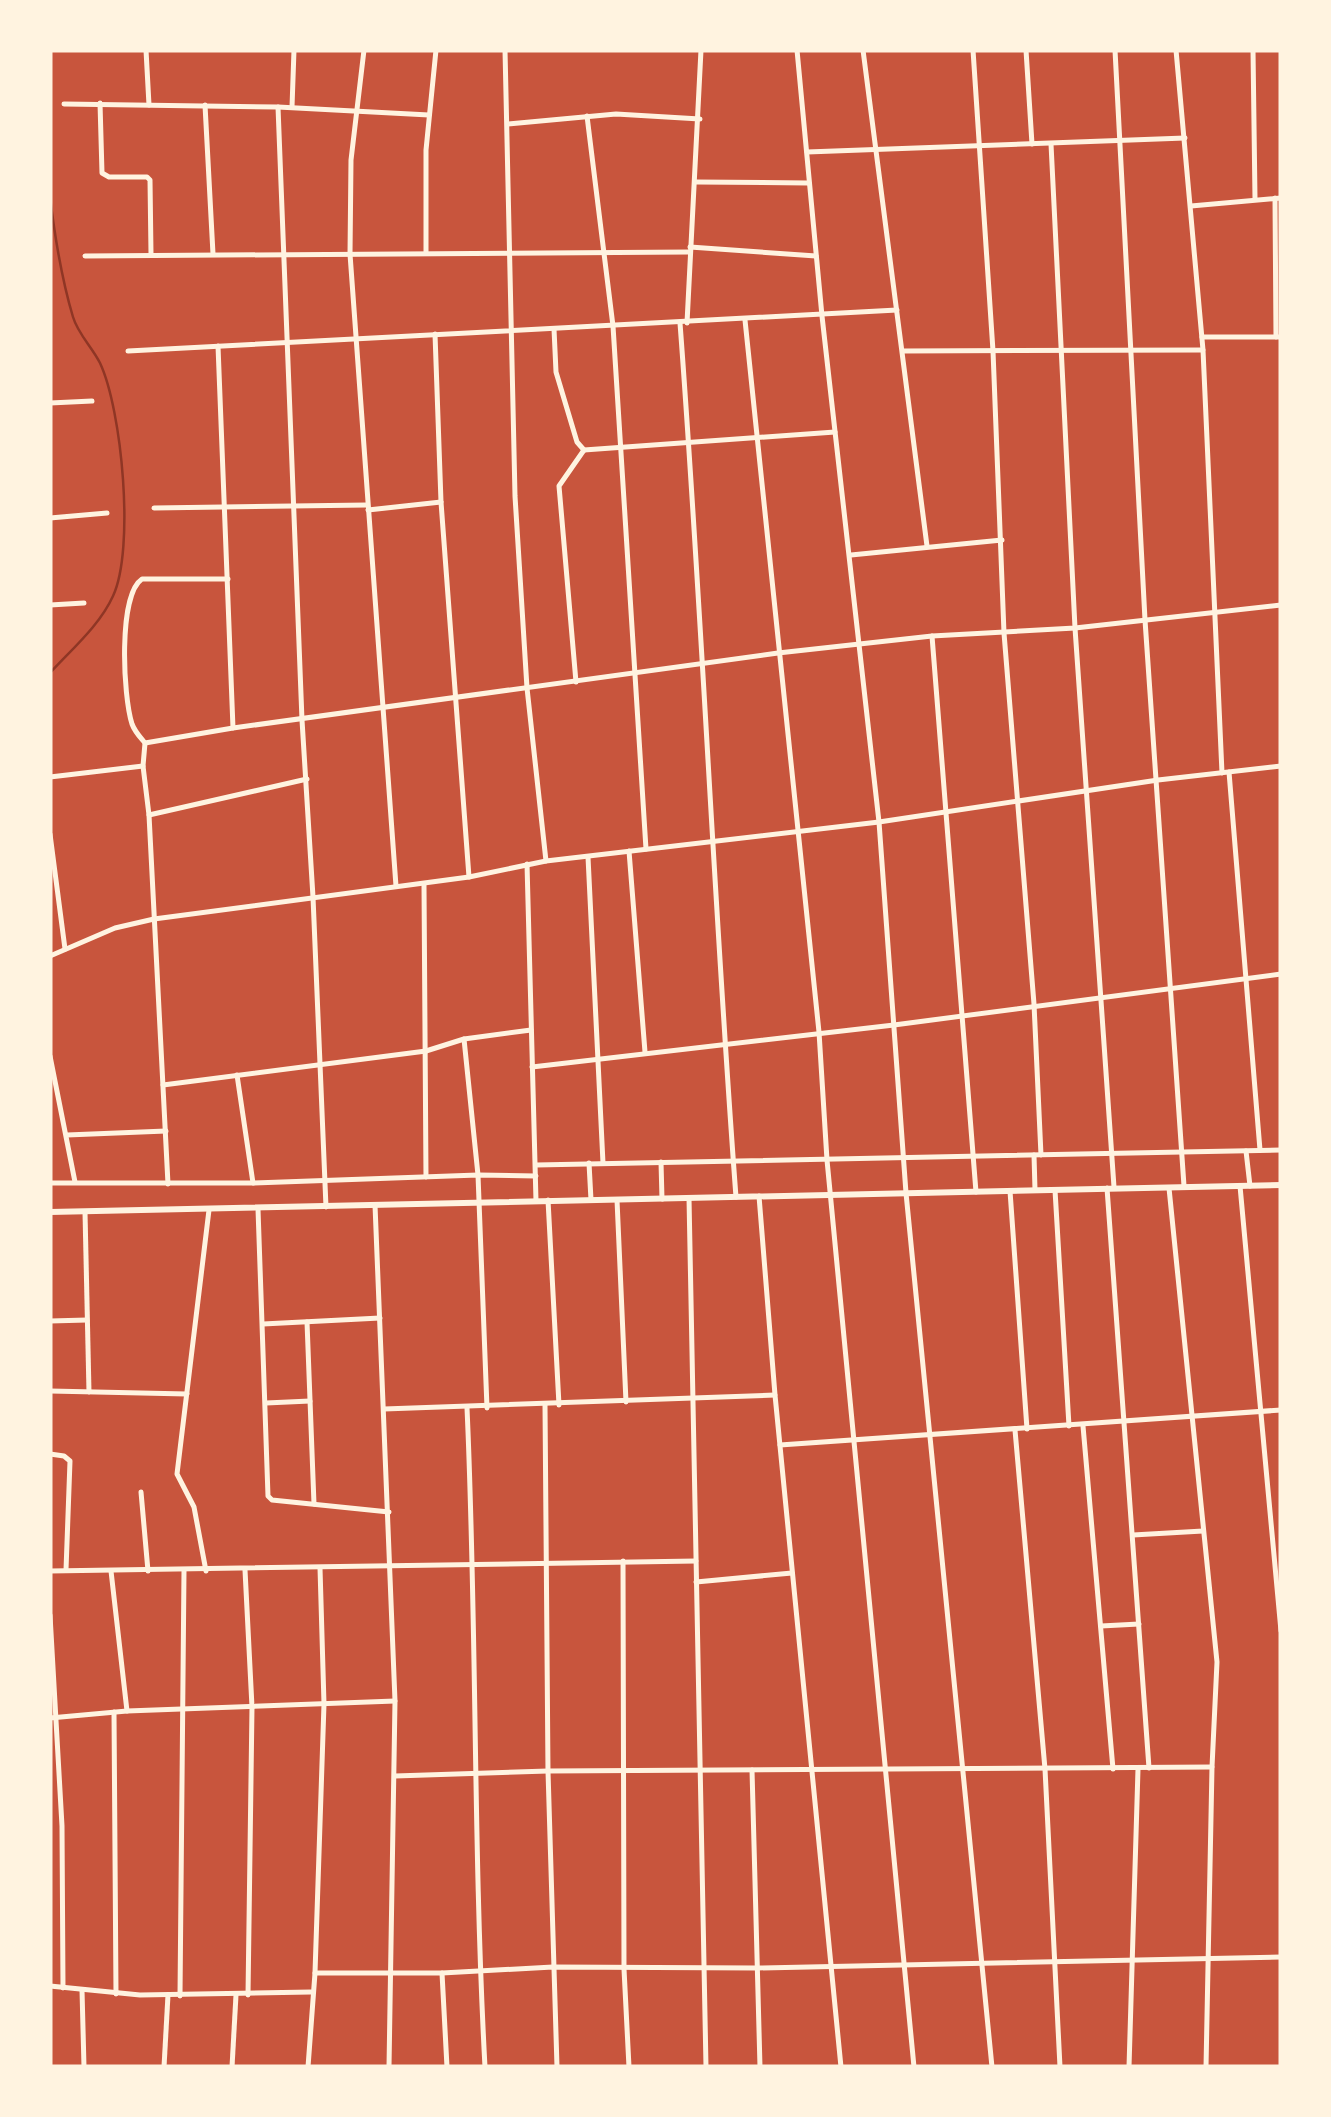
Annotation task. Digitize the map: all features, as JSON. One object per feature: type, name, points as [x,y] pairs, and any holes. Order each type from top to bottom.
[{"type":"main road","points":[[50,1212],[1281,1185]]},
{"type":"street","points":[[146,50],[149,105]]},
{"type":"street","points":[[292,108],[294,50]]},
{"type":"street","points":[[364,50],[351,160],[350,254],[396,886]]},
{"type":"street","points":[[426,253],[426,150],[436,50]]},
{"type":"street","points":[[505,50],[516,496],[527,688],[546,861]]},
{"type":"street","points":[[701,50],[700,119],[684,323],[736,1197]]},
{"type":"street","points":[[797,50],[822,316],[879,822],[906,1193],[992,2067]]},
{"type":"street","points":[[864,50],[927,546]]},
{"type":"street","points":[[974,50],[993,351],[1004,633],[1034,1004],[1038,1155],[1035,1190]]},
{"type":"street","points":[[1026,50],[1032,144]]},
{"type":"street","points":[[1115,50],[1146,620],[1184,1186]]},
{"type":"street","points":[[1176,50],[1203,350],[1225,773],[1260,1150]]},
{"type":"street","points":[[1253,50],[1255,199]]},
{"type":"street","points":[[100,103],[102,173],[150,180],[150,254]]},
{"type":"street","points":[[64,104],[278,107],[430,115]]},
{"type":"street","points":[[205,105],[212,254]]},
{"type":"street","points":[[278,107],[326,1207]]},
{"type":"street","points":[[508,124],[633,114],[700,119]]},
{"type":"street","points":[[588,116],[612,326],[646,849]]},
{"type":"street","points":[[807,152],[1185,138]]},
{"type":"street","points":[[1051,144],[1075,628],[1103,997],[1124,1423],[1149,1768]]},
{"type":"street","points":[[696,182],[810,183]]},
{"type":"street","points":[[1191,206],[1278,198],[1278,337],[1202,337]]},
{"type":"street","points":[[85,256],[690,250],[816,256]]},
{"type":"street","points":[[128,351],[897,310]]},
{"type":"street","points":[[745,320],[819,1032],[827,1160],[914,2067]]},
{"type":"street","points":[[554,328],[556,372],[577,442],[584,450]]},
{"type":"street","points":[[435,334],[441,502],[469,878]]},
{"type":"street","points":[[218,346],[233,728]]},
{"type":"street","points":[[904,350],[1203,350]]},
{"type":"street","points":[[50,403],[92,401]]},
{"type":"street","points":[[584,450],[835,432]]},
{"type":"street","points":[[576,682],[559,486],[584,450]]},
{"type":"street","points":[[154,508],[367,508],[441,502]]},
{"type":"street","points":[[50,518],[107,513]]},
{"type":"street","points":[[851,555],[1002,540]]},
{"type":"street","points":[[168,1184],[149,815],[143,766],[145,743],[132,724],[126,683],[126,627],[134,584],[142,579],[228,578]]},
{"type":"street","points":[[50,604],[84,604]]},
{"type":"street","points":[[145,743],[454,696],[778,653],[932,636],[1075,628],[1281,604]]},
{"type":"street","points":[[932,636],[949,812],[976,1192]]},
{"type":"street","points":[[50,777],[143,766]]},
{"type":"street","points":[[50,956],[114,928],[154,919],[469,878],[546,861],[879,822],[1158,780],[1281,766]]},
{"type":"street","points":[[149,815],[307,780]]},
{"type":"street","points":[[50,834],[65,950]]},
{"type":"street","points":[[629,851],[645,1052]]},
{"type":"street","points":[[588,857],[604,1162]]},
{"type":"street","points":[[526,864],[536,1200]]},
{"type":"street","points":[[424,883],[426,1176]]},
{"type":"street","points":[[532,1066],[1281,974]]},
{"type":"street","points":[[163,1084],[426,1051],[464,1039],[530,1030]]},
{"type":"street","points":[[464,1039],[478,1174],[487,1408]]},
{"type":"street","points":[[50,1059],[75,1182]]},
{"type":"street","points":[[237,1074],[253,1183]]},
{"type":"street","points":[[67,1135],[166,1131]]},
{"type":"street","points":[[1246,1150],[1260,1412],[1281,1631]]},
{"type":"street","points":[[536,1164],[1281,1150]]},
{"type":"street","points":[[661,1162],[662,1199]]},
{"type":"street","points":[[589,1163],[591,1200]]},
{"type":"street","points":[[50,1183],[536,1176]]},
{"type":"street","points":[[1169,1186],[1218,1674],[1212,1768],[1206,2067]]},
{"type":"street","points":[[1055,1189],[1069,1426]]},
{"type":"street","points":[[1010,1190],[1027,1428]]},
{"type":"street","points":[[759,1196],[841,2067]]},
{"type":"street","points":[[689,1198],[706,2067]]},
{"type":"street","points":[[548,1200],[559,1405]]},
{"type":"street","points":[[617,1200],[626,1402]]},
{"type":"street","points":[[375,1205],[395,1701],[388,2067]]},
{"type":"street","points":[[258,1209],[268,1496],[272,1500],[389,1512]]},
{"type":"street","points":[[206,1571],[194,1507],[177,1474],[209,1210]]},
{"type":"street","points":[[85,1212],[88,1392]]},
{"type":"street","points":[[263,1324],[380,1318]]},
{"type":"street","points":[[50,1321],[88,1320]]},
{"type":"street","points":[[307,1322],[314,1505]]},
{"type":"street","points":[[50,1391],[187,1394]]},
{"type":"street","points":[[384,1409],[775,1395]]},
{"type":"street","points":[[266,1403],[310,1402]]},
{"type":"street","points":[[545,1405],[548,1771],[558,2067]]},
{"type":"street","points":[[467,1408],[485,2067]]},
{"type":"street","points":[[780,1445],[1281,1410]]},
{"type":"street","points":[[1083,1426],[1113,1769]]},
{"type":"street","points":[[1015,1430],[1044,1769],[1060,2067]]},
{"type":"street","points":[[50,1454],[66,1456],[70,1461],[66,1572]]},
{"type":"street","points":[[141,1492],[148,1571]]},
{"type":"street","points":[[1133,1535],[1203,1531]]},
{"type":"street","points":[[623,1561],[624,1969],[628,2067]]},
{"type":"street","points":[[50,1572],[696,1561]]},
{"type":"street","points":[[308,2067],[324,1704],[320,1568]]},
{"type":"street","points":[[245,1570],[252,1707],[248,1995]]},
{"type":"street","points":[[112,1571],[126,1712]]},
{"type":"street","points":[[180,1996],[184,1571]]},
{"type":"street","points":[[696,1582],[792,1572]]},
{"type":"street","points":[[50,1615],[63,1838],[63,1988]]},
{"type":"street","points":[[1100,1626],[1139,1624]]},
{"type":"street","points":[[53,1718],[395,1701]]},
{"type":"street","points":[[114,1712],[116,1994]]},
{"type":"street","points":[[1129,2067],[1138,1768]]},
{"type":"street","points":[[395,1776],[548,1771],[1212,1768]]},
{"type":"street","points":[[752,1770],[760,2067]]},
{"type":"street","points":[[315,1973],[1281,1957]]},
{"type":"street","points":[[442,1973],[447,2067]]},
{"type":"street","points":[[50,1986],[180,1996],[313,1992]]},
{"type":"street","points":[[82,1990],[84,2067]]},
{"type":"street","points":[[164,2067],[168,1995]]},
{"type":"street","points":[[232,2067],[236,1995]]},
{"type":"waterway","points":[[50,197],[73,317],[108,385],[120,445],[124,514],[120,574],[113,596],[93,627],[50,673]]}]
